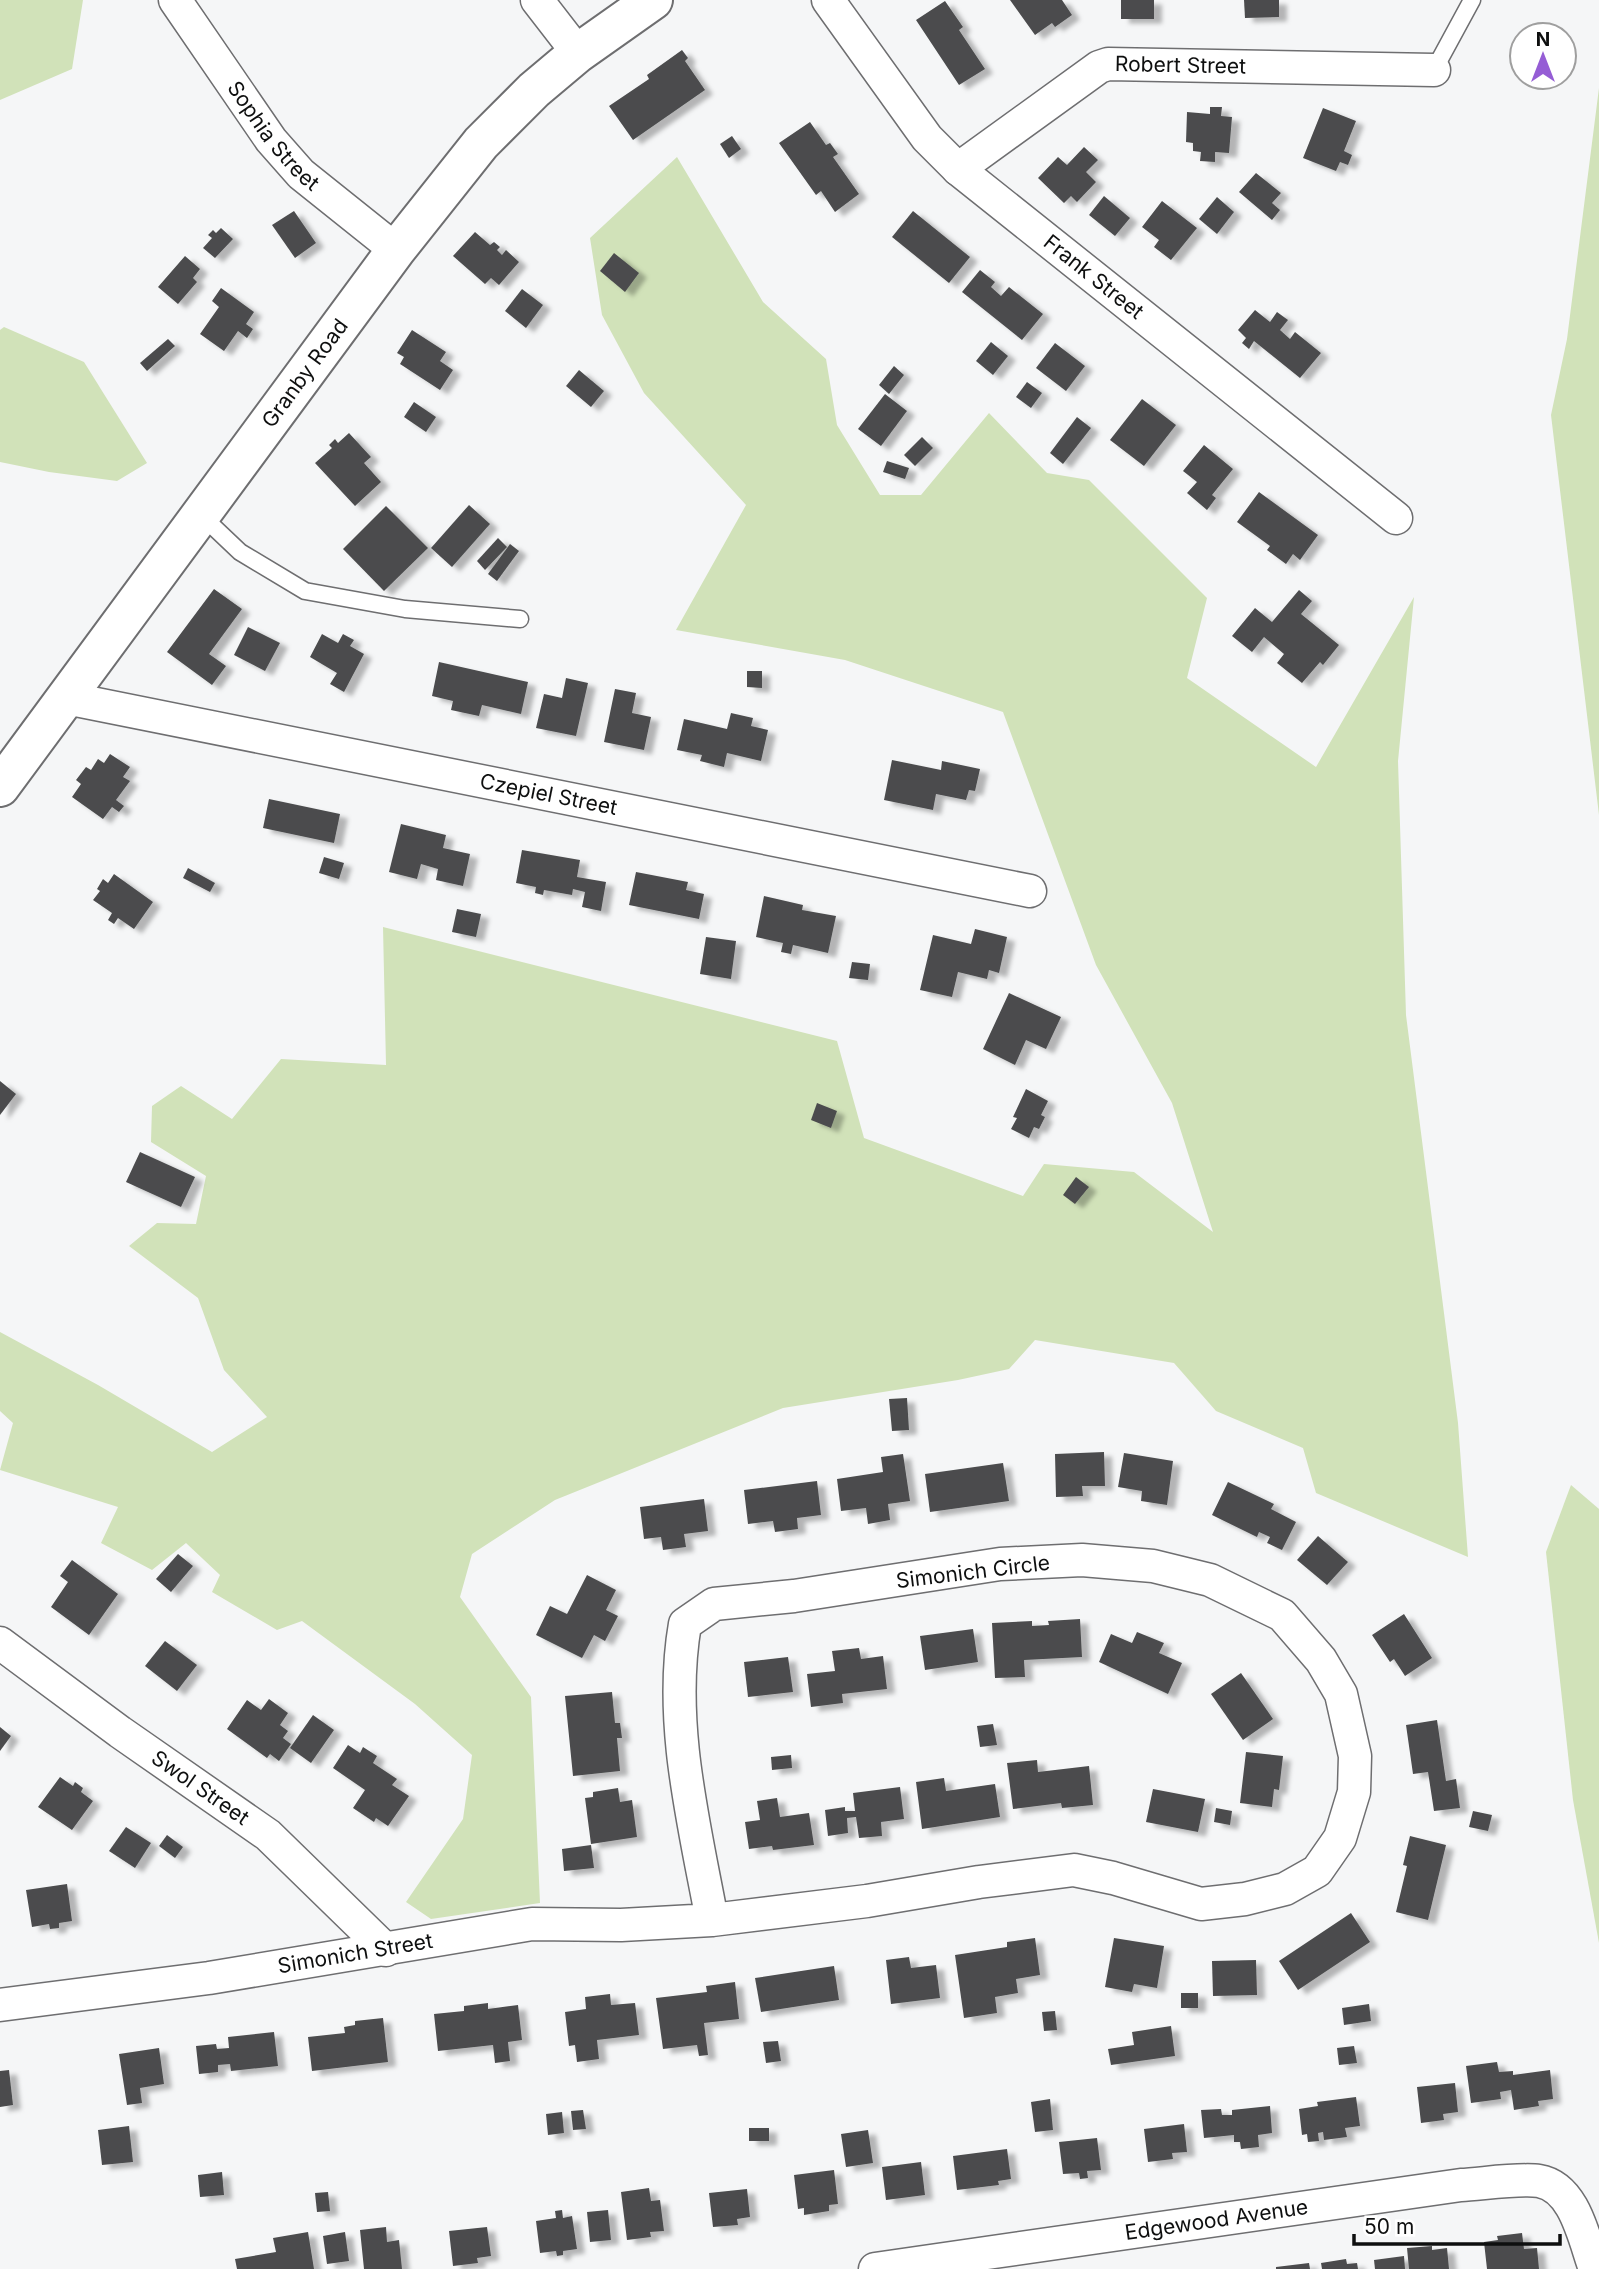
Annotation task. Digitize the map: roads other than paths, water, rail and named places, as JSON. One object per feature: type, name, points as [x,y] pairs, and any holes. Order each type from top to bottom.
[{"type":"main road","name":"Granby Road","points":[[0,787],[396,250],[481,143],[534,90],[578,53],[653,0]]},
{"type":"street","name":"Sophia Street","points":[[175,0],[271,140],[301,174],[396,250]]},
{"type":"street","points":[[537,0],[578,53]]},
{"type":"street","name":"Frank Street","points":[[828,0],[927,138],[958,169],[1396,518]]},
{"type":"street","name":"Robert Street","points":[[958,169],[1099,67],[1108,64],[1434,70]]},
{"type":"street","name":"Czepiel Street","points":[[66,698],[1030,891]]},
{"type":"street","name":"Simonich Circle","points":[[1082,1560],[1153,1566],[1210,1580],[1282,1615],[1321,1660],[1341,1694],[1355,1756],[1354,1792],[1340,1838],[1317,1871],[1285,1889],[1245,1899],[1200,1904],[1113,1878],[1074,1870],[979,1882],[867,1901],[712,1920],[687,1787],[679,1695],[680,1654],[685,1624],[714,1604],[794,1596],[1000,1564],[1082,1560]]},
{"type":"street","name":"Swol Street","points":[[0,1643],[120,1732],[268,1835],[386,1950]]},
{"type":"street","name":"Simonich Street","points":[[0,2005],[209,1978],[532,1924],[621,1925],[712,1920]]},
{"type":"street","name":"Edgewood Avenue","points":[[875,2269],[1461,2185],[1538,2180],[1557,2187],[1570,2203],[1595,2269]]},
{"type":"lane","points":[[1434,70],[1472,0]]},
{"type":"lane","points":[[201,515],[240,552],[306,591],[405,609],[520,619]]}]
